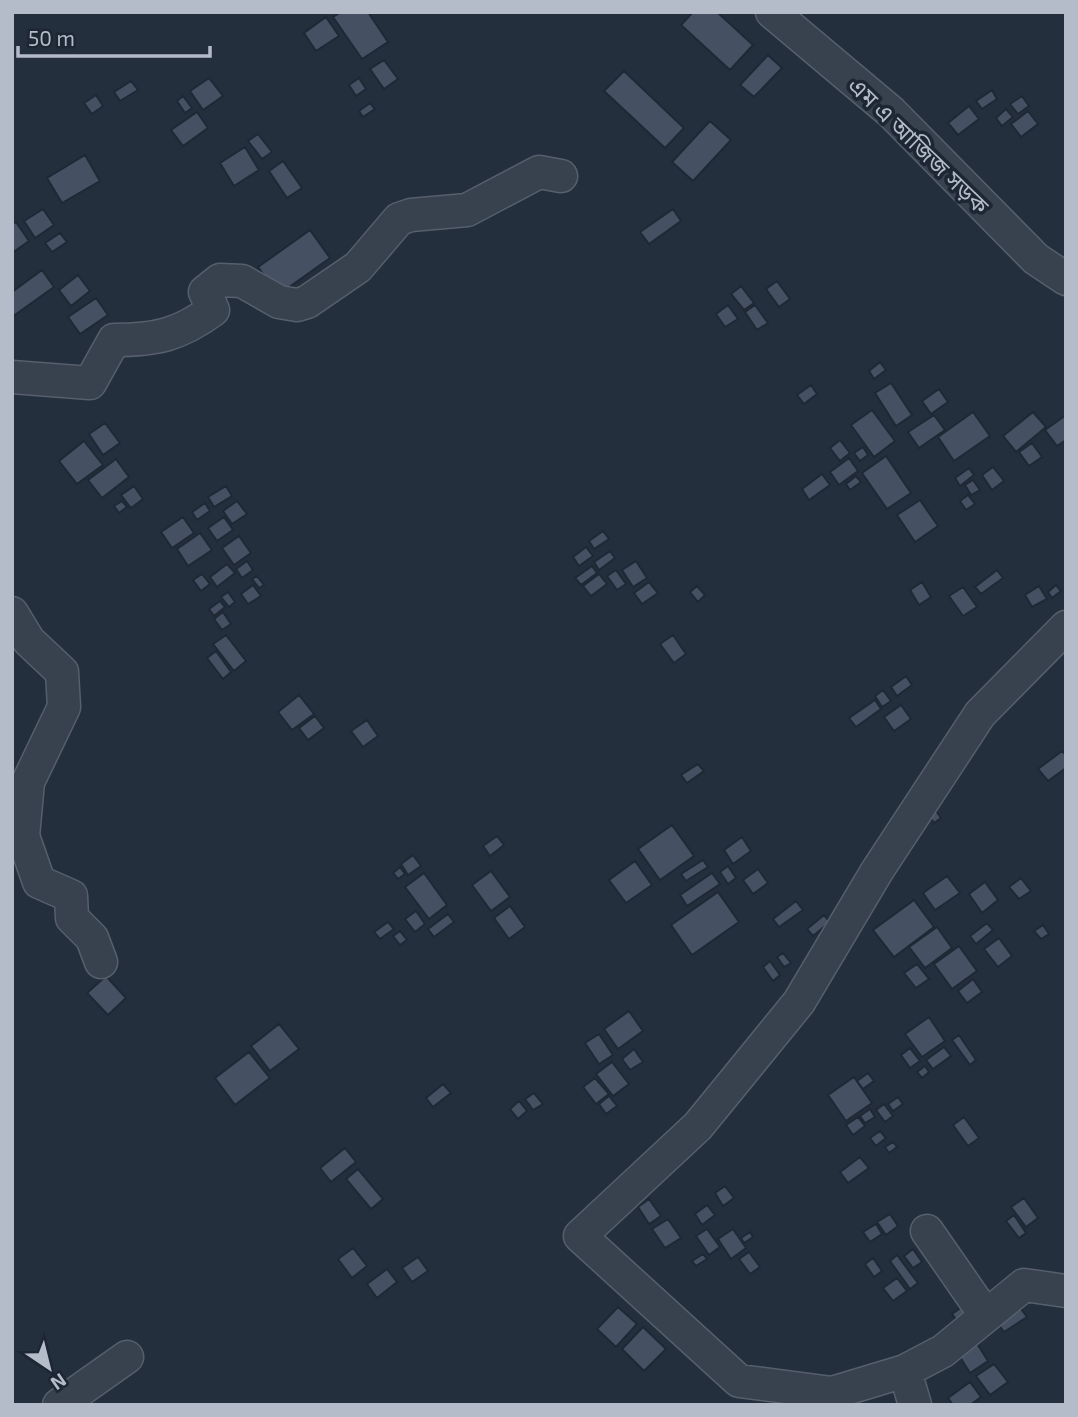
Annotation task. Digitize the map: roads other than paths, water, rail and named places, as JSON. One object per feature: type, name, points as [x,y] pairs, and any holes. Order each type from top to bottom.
[{"type":"street","name":"এম এ আজিজ সড়ক","points":[[772,12],[891,112],[1036,259],[1066,279]]},
{"type":"street","points":[[12,377],[90,383],[114,341],[147,340],[187,329],[213,310],[205,292],[220,281],[242,281],[279,302],[297,305],[358,267],[399,219],[411,215],[467,211],[539,172],[561,176]]},
{"type":"street","points":[[12,613],[29,641],[62,672],[64,707],[28,782],[23,836],[39,882],[71,896],[72,918],[92,938],[101,962]]},
{"type":"street","points":[[1066,627],[980,713],[877,872],[799,1002],[698,1126],[580,1236],[739,1381],[832,1393],[905,1371],[943,1350],[1024,1285],[1066,1291]]},
{"type":"street","points":[[927,1231],[986,1316]]},
{"type":"street","points":[[59,1405],[127,1357]]},
{"type":"street","points":[[905,1371],[915,1405]]}]
